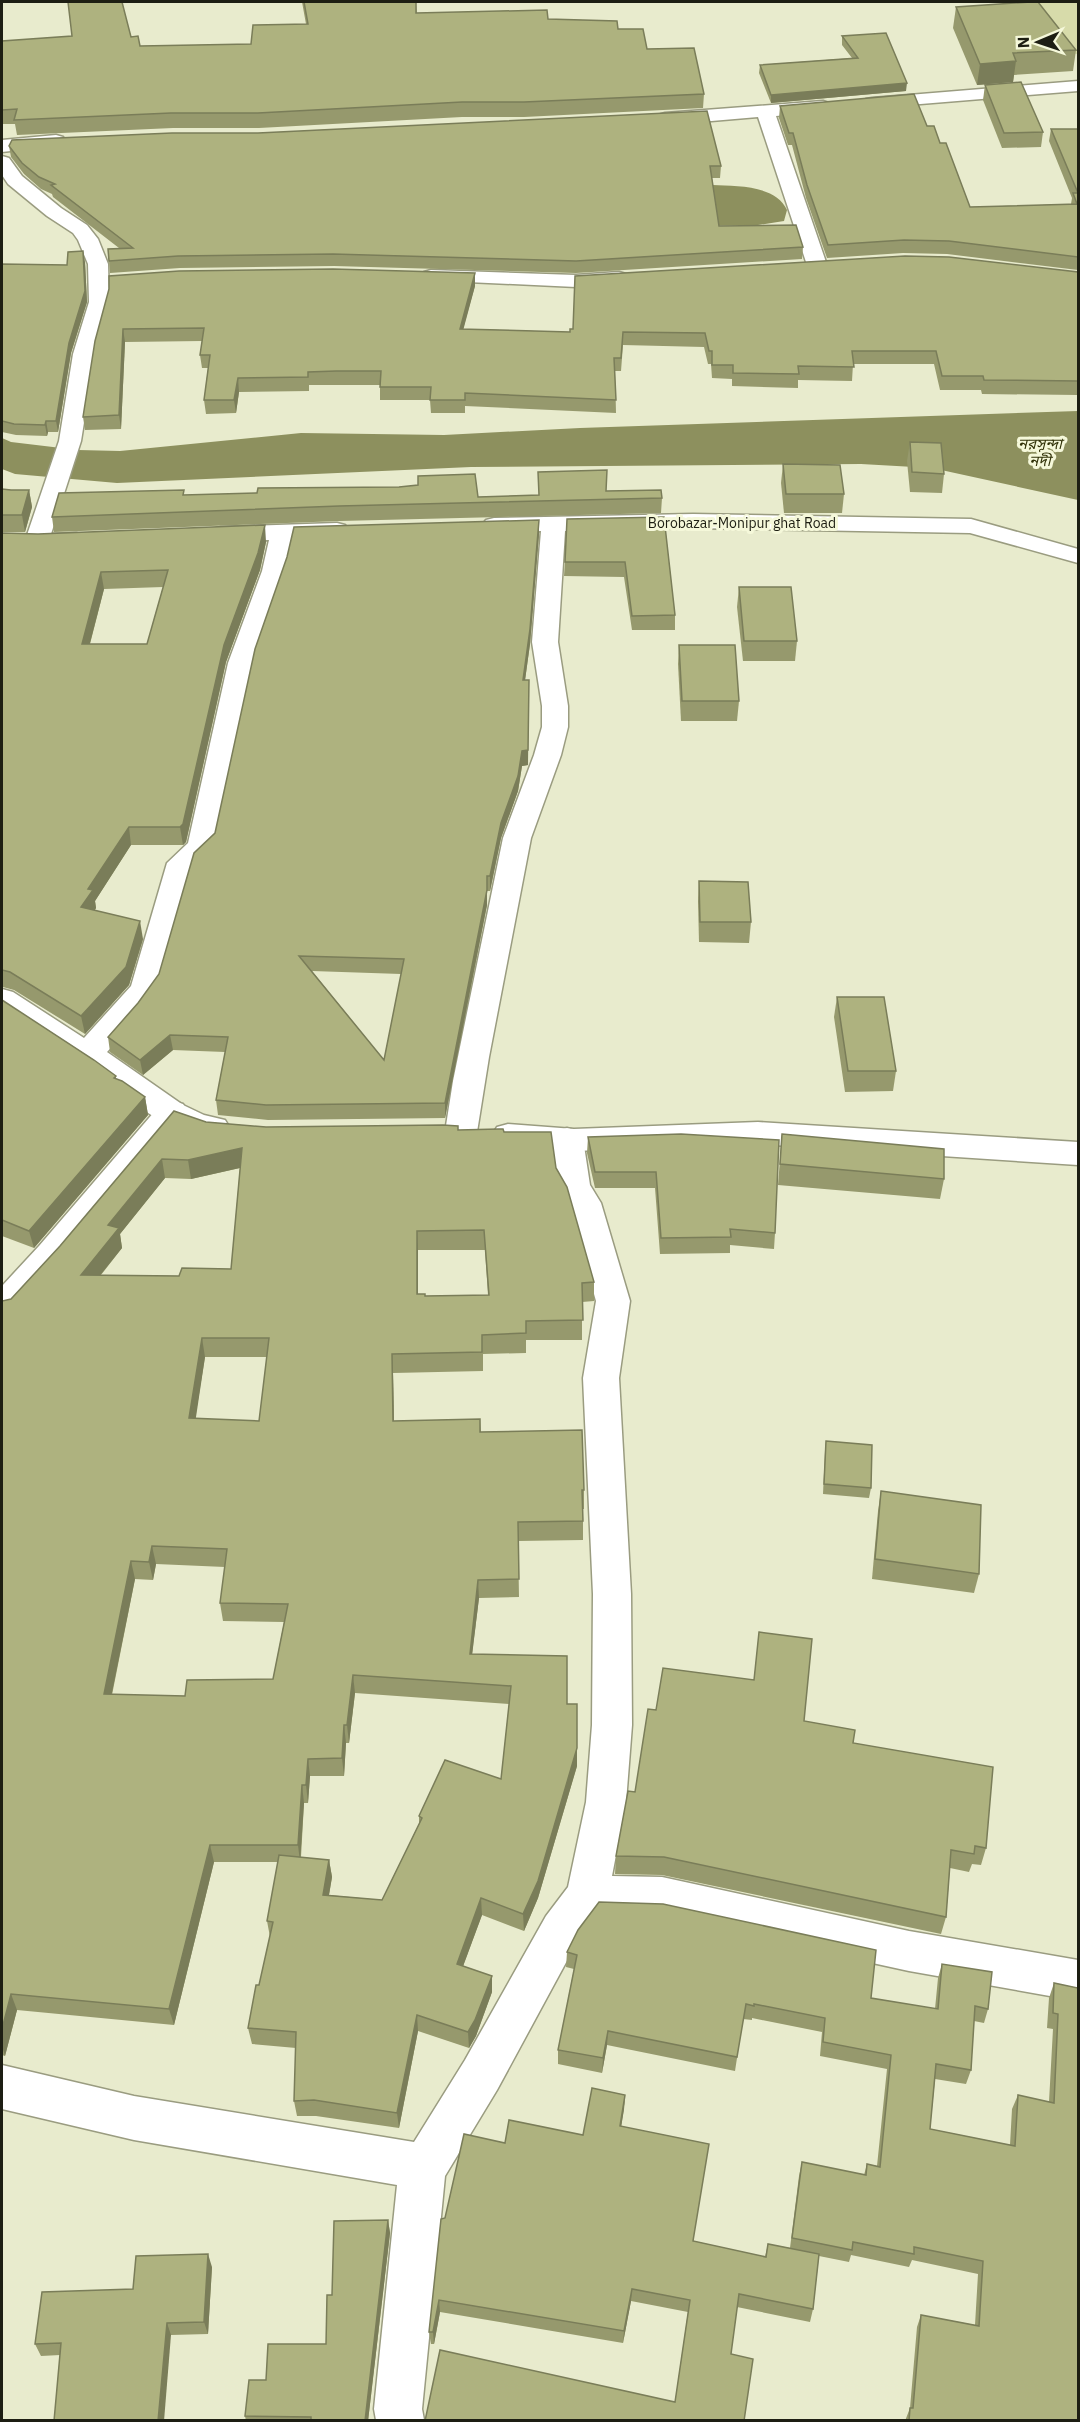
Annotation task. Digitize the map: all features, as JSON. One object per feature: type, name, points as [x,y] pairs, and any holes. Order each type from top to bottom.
[{"type":"street","points":[[648,119],[765,112],[1078,86]]},
{"type":"street","points":[[765,112],[817,265]]},
{"type":"street","points":[[2,146],[13,143],[79,140]]},
{"type":"street","points":[[2,162],[15,180],[84,234],[98,264],[99,302],[84,354],[70,441],[46,508],[29,541],[104,539]]},
{"type":"street","points":[[794,267],[838,264]]},
{"type":"street","points":[[416,276],[576,281],[644,276]]},
{"type":"street","points":[[98,282],[122,280]]},
{"type":"street","name":"Borobazar-Monipur ghat Road","points":[[467,526],[705,521],[971,526],[1078,556]]},
{"type":"street","points":[[554,525],[545,642],[549,679],[556,700],[555,723],[550,748],[533,788],[517,836],[501,923],[481,1008],[447,1132],[567,1139],[758,1133],[1078,1154]]},
{"type":"street","points":[[203,535],[363,529]]},
{"type":"street","points":[[87,1054],[145,988],[181,863],[201,847],[241,663],[274,571],[283,532]]},
{"type":"street","points":[[2,999],[172,1112],[209,1128],[244,1131]]},
{"type":"street","points":[[2,1308],[51,1255],[172,1112]]},
{"type":"street","points":[[400,2421],[398,2409],[420,2185],[425,2167],[481,2075],[561,1930],[587,1895],[606,1802],[612,1725],[612,1594],[601,1378],[613,1301],[585,1203],[573,1187],[567,1139]]},
{"type":"street","points":[[587,1895],[662,1897],[909,1952],[1078,1981]]},
{"type":"street","points":[[2,2087],[134,2118],[425,2167]]},
{"type":"shaded area","points":[[1032,2],[1078,2],[1078,54],[1075,54]]},
{"type":"water","points":[[713,185],[765,191],[782,202],[787,210],[784,221],[758,225],[689,226]]},
{"type":"water","name":"নরসুন্দা নদী","points":[[1078,411],[1078,500],[932,468],[861,464],[471,467],[117,483],[15,474],[2,469],[2,438],[11,442],[78,450],[120,451],[301,433],[444,435],[580,428]]},
{"type":"building","points":[[68,2],[122,2],[131,37],[138,36],[140,46],[251,44],[253,25],[308,24],[304,2],[416,2],[416,13],[547,10],[548,19],[617,21],[618,29],[643,29],[647,49],[694,48],[704,94],[524,102],[462,102],[258,113],[171,113],[14,120],[17,109],[2,110],[2,41],[72,36]]},
{"type":"building","points":[[1038,2],[1076,50],[1013,53],[1016,61],[980,64],[956,7]]},
{"type":"building","points":[[886,33],[907,83],[771,95],[760,65],[858,58],[842,36]]},
{"type":"building","points":[[1021,82],[1043,132],[1004,133],[985,85]]},
{"type":"building","points":[[914,94],[927,126],[934,126],[940,143],[946,143],[970,207],[1077,204],[1073,193],[1078,193],[1078,257],[949,241],[904,240],[828,245],[807,185],[793,133],[789,133],[780,106]]},
{"type":"building","points":[[707,111],[721,166],[710,166],[719,226],[796,225],[803,247],[576,261],[333,254],[178,256],[109,261],[108,249],[133,248],[51,185],[55,184],[39,177],[22,163],[9,146],[12,140],[172,133],[258,133]]},
{"type":"building","points":[[1051,129],[1078,129],[1078,193]]},
{"type":"building","points":[[83,251],[85,291],[69,343],[56,421],[46,421],[45,425],[14,424],[2,421],[2,264],[67,265],[68,252]]},
{"type":"building","points":[[905,256],[949,257],[1078,272],[1078,381],[984,380],[983,376],[942,376],[936,351],[852,351],[854,367],[798,366],[799,374],[733,373],[733,365],[712,365],[712,351],[709,351],[705,333],[623,332],[621,358],[614,358],[616,400],[465,393],[465,400],[430,400],[431,387],[380,387],[381,371],[336,371],[308,372],[308,377],[238,378],[234,400],[204,400],[210,355],[200,355],[204,328],[123,329],[119,415],[83,417],[95,341],[109,289],[109,276],[179,271],[333,269],[475,273],[460,329],[570,332],[570,329],[573,329],[575,276]]},
{"type":"building","points":[[910,442],[941,443],[944,474],[912,472]]},
{"type":"building","points":[[783,464],[840,465],[844,494],[786,494]]},
{"type":"building","points":[[607,470],[606,491],[661,490],[662,498],[339,506],[52,517],[59,493],[184,490],[183,495],[257,493],[258,488],[399,487],[418,485],[418,476],[475,474],[478,497],[539,495],[538,472]]},
{"type":"building","points":[[2,489],[29,490],[22,515],[2,515]]},
{"type":"building","points":[[664,517],[675,615],[632,616],[625,562],[565,562],[567,519]]},
{"type":"building","points":[[539,520],[530,629],[523,680],[529,680],[528,750],[522,751],[518,776],[501,823],[490,876],[487,876],[487,890],[445,1103],[266,1105],[216,1100],[228,1037],[170,1035],[140,1060],[108,1037],[138,1003],[159,974],[194,853],[215,833],[255,649],[287,557],[294,527]],"holes":[[[299,956],[404,959],[384,1060]]]},
{"type":"building","points":[[265,525],[258,553],[224,645],[183,824],[180,827],[129,827],[88,889],[93,890],[81,907],[140,921],[126,967],[81,1016],[10,972],[2,970],[2,533],[38,534]],"holes":[[[168,570],[147,644],[82,644],[101,572]]]},
{"type":"building","points":[[739,587],[791,587],[797,641],[744,641]]},
{"type":"building","points":[[679,645],[735,645],[739,701],[682,701]]},
{"type":"building","points":[[699,881],[748,882],[751,922],[700,922]]},
{"type":"building","points":[[837,997],[884,997],[896,1071],[848,1071]]},
{"type":"building","points":[[2,1000],[94,1060],[116,1076],[114,1078],[145,1097],[29,1231],[2,1220]]},
{"type":"building","points":[[174,1111],[206,1122],[266,1127],[443,1125],[458,1126],[458,1130],[503,1129],[504,1132],[551,1132],[556,1168],[567,1187],[594,1282],[582,1283],[583,1320],[526,1321],[526,1333],[482,1335],[482,1352],[392,1354],[393,1421],[480,1419],[480,1432],[582,1430],[584,1490],[582,1490],[583,1521],[518,1522],[519,1579],[478,1580],[470,1654],[567,1656],[567,1704],[577,1704],[577,1748],[538,1881],[523,1914],[481,1898],[457,1964],[492,1976],[475,2020],[468,2032],[417,2015],[397,2113],[314,2100],[294,2101],[296,2032],[248,2028],[256,1985],[259,1985],[273,1922],[267,1921],[279,1855],[329,1860],[323,1895],[382,1900],[422,1818],[419,1816],[445,1760],[501,1779],[511,1686],[353,1675],[347,1725],[344,1725],[342,1758],[308,1759],[306,1785],[302,1785],[298,1845],[210,1845],[169,2009],[11,1994],[2,2029],[2,1301],[11,1299],[60,1246]],"holes":[[[242,1148],[231,1269],[182,1268],[179,1276],[81,1275],[119,1228],[108,1225],[162,1159],[188,1160]],[[484,1230],[489,1295],[425,1296],[425,1294],[417,1294],[417,1231]],[[202,1338],[269,1338],[259,1421],[189,1418]],[[152,1546],[227,1549],[220,1603],[288,1604],[273,1679],[187,1680],[185,1696],[104,1694],[131,1561],[149,1562]]]},
{"type":"building","points":[[681,1134],[779,1140],[775,1233],[730,1229],[731,1237],[661,1238],[656,1172],[595,1172],[588,1137]]},
{"type":"building","points":[[782,1134],[944,1149],[944,1179],[780,1164]]},
{"type":"building","points":[[826,1441],[872,1445],[871,1488],[824,1484]]},
{"type":"building","points":[[881,1491],[981,1505],[979,1574],[875,1559]]},
{"type":"building","points":[[759,1632],[812,1639],[804,1721],[855,1730],[853,1743],[993,1767],[986,1848],[975,1846],[974,1854],[951,1850],[946,1917],[664,1857],[616,1856],[628,1791],[635,1792],[648,1709],[656,1710],[663,1668],[754,1680]]},
{"type":"building","points":[[599,1902],[663,1904],[876,1950],[871,1998],[938,2009],[942,1964],[992,1972],[988,2009],[975,2006],[971,2070],[936,2064],[930,2129],[1015,2146],[1018,2095],[1054,2103],[1058,2014],[1053,2013],[1054,1983],[1078,1988],[1078,2421],[909,2421],[910,2408],[913,2408],[921,2315],[979,2326],[983,2261],[914,2247],[914,2254],[853,2242],[852,2250],[792,2238],[802,2162],[866,2175],[867,2164],[880,2167],[891,2055],[823,2042],[825,2018],[754,2004],[754,2006],[746,2004],[737,2057],[608,2031],[603,2058],[558,2050],[577,1955],[567,1952],[578,1930]]},
{"type":"building","points":[[592,2088],[625,2095],[620,2126],[709,2144],[693,2241],[766,2257],[768,2244],[819,2254],[813,2309],[739,2294],[731,2354],[753,2359],[744,2421],[425,2421],[440,2350],[675,2402],[690,2300],[632,2289],[624,2331],[439,2300],[433,2332],[429,2332],[441,2219],[445,2218],[464,2134],[505,2143],[509,2120],[583,2135]]},
{"type":"building","points":[[388,2220],[365,2421],[311,2421],[311,2417],[245,2416],[249,2380],[266,2380],[268,2344],[326,2344],[327,2295],[332,2295],[334,2221]]},
{"type":"building","points":[[208,2254],[204,2322],[167,2323],[158,2421],[54,2421],[61,2343],[35,2344],[42,2292],[133,2289],[136,2256]]}]
